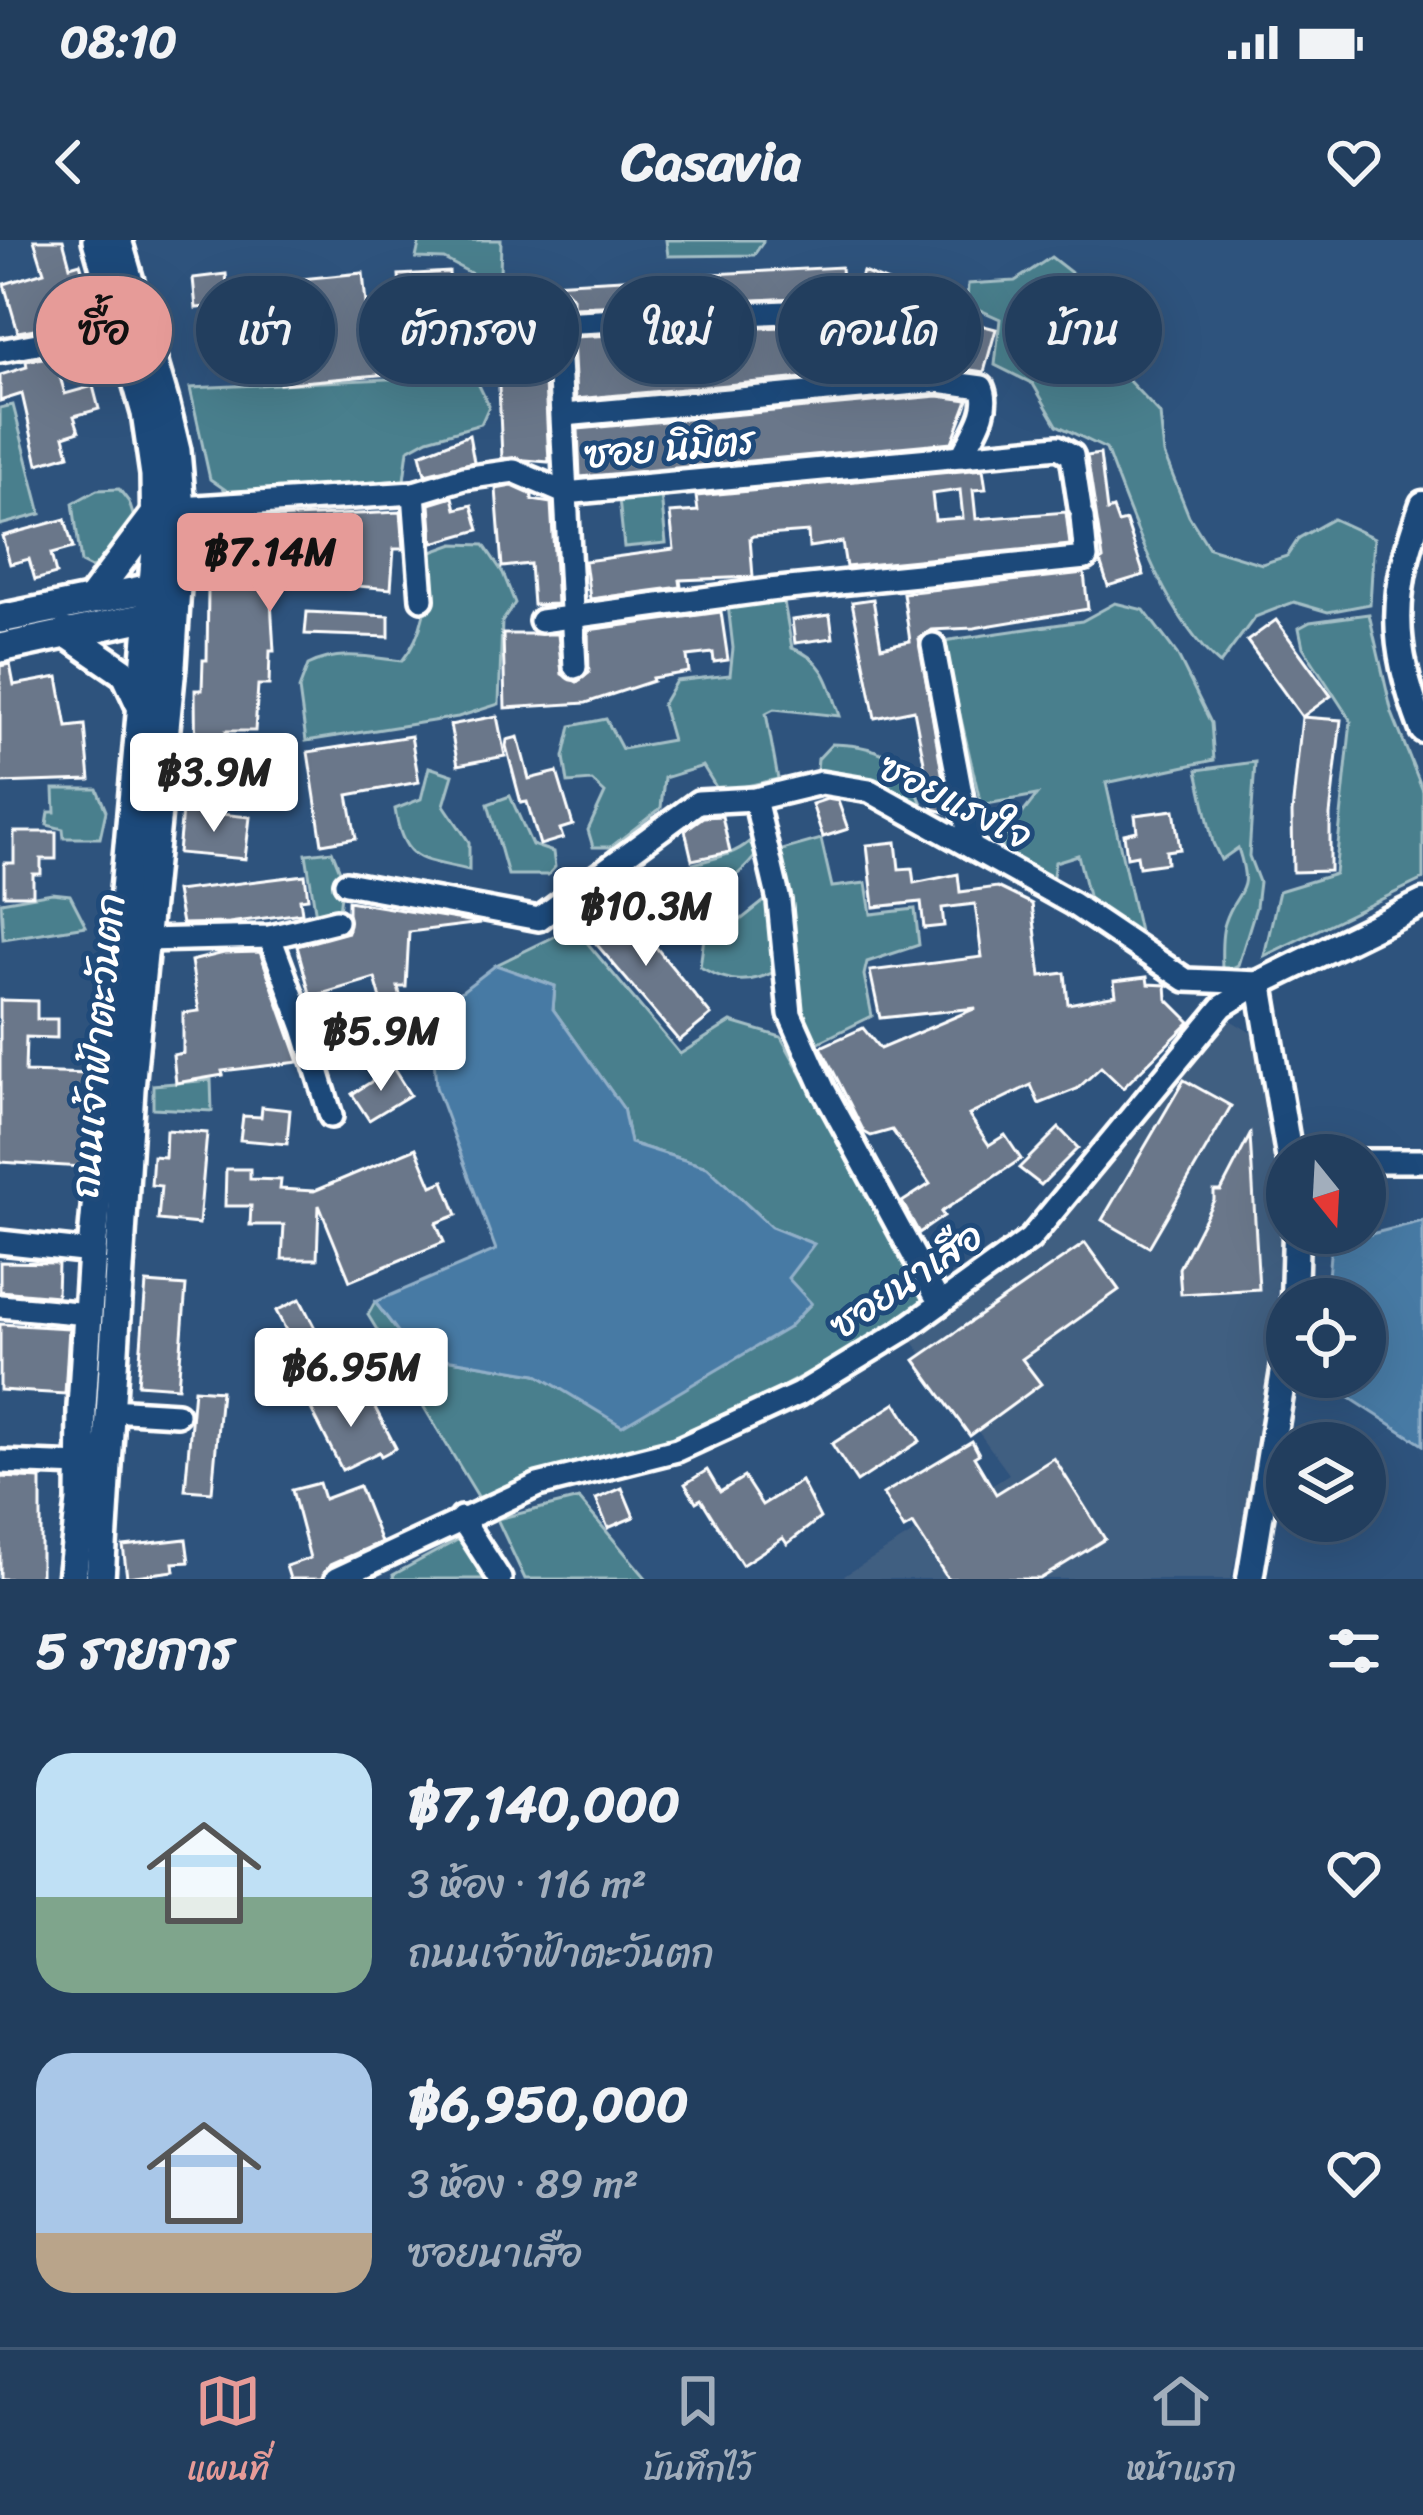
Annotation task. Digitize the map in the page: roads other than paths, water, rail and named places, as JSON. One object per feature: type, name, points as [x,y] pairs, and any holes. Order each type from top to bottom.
[{"type":"main road","name":"ถนนเจ้าฟ้าตะวันตก","points":[[97,240],[107,276]]},
{"type":"main road","name":"ถนนเจ้าฟ้าตะวันตก","points":[[100,1579],[168,510],[176,452],[117,240]]},
{"type":"main road","name":"ถนนเจ้าฟ้าตะวันตก","points":[[137,384],[168,510]]},
{"type":"main road","points":[[92,598],[168,510]]},
{"type":"main road","points":[[0,619],[164,585]]},
{"type":"main road","name":"ถนนเจ้าฟ้าตะวันตก","points":[[72,1579],[92,1252],[141,718],[162,614]]},
{"type":"main road","points":[[0,648],[162,614]]},
{"type":"main road","points":[[64,632],[126,674],[137,695],[141,718]]},
{"type":"street","points":[[575,668],[556,313],[778,310]]},
{"type":"street","points":[[0,352],[36,345]]},
{"type":"street","points":[[564,415],[905,384]]},
{"type":"street","points":[[960,384],[982,387],[987,394],[987,404],[962,456]]},
{"type":"street","name":"ซอย นิมิตร","points":[[168,510],[414,494],[464,478],[514,471],[566,493],[1067,449],[1075,466],[1086,558],[769,590],[570,618]]},
{"type":"street","points":[[414,494],[422,599]]},
{"type":"street","points":[[1423,504],[1402,562],[1396,637],[1408,692],[1423,730]]},
{"type":"street","points":[[541,621],[570,618]]},
{"type":"street","points":[[933,645],[971,848]]},
{"type":"street","name":"ซอยแรงใจ","points":[[346,883],[539,920],[698,802],[755,799],[821,783],[870,791],[1073,904],[1186,980],[1260,983]]},
{"type":"street","points":[[755,799],[779,901],[790,1014],[824,1090],[940,1304]]},
{"type":"street","name":"ซอยนาเสือ","points":[[336,1579],[538,1486],[677,1450],[799,1394],[940,1304],[1030,1239],[1223,1006],[1423,902]]},
{"type":"street","points":[[144,940],[270,937],[336,921]]},
{"type":"street","points":[[270,937],[331,1116]]},
{"type":"street","points":[[1260,983],[1285,1134]]},
{"type":"street","points":[[1386,1161],[1423,1161]]},
{"type":"street","points":[[0,1242],[92,1252]]},
{"type":"street","points":[[0,1306],[88,1314]]},
{"type":"street","points":[[1250,1579],[1280,1398]]},
{"type":"street","points":[[110,1410],[177,1414]]},
{"type":"street","points":[[0,1462],[82,1465]]},
{"type":"street","points":[[461,1518],[500,1579]]}]
